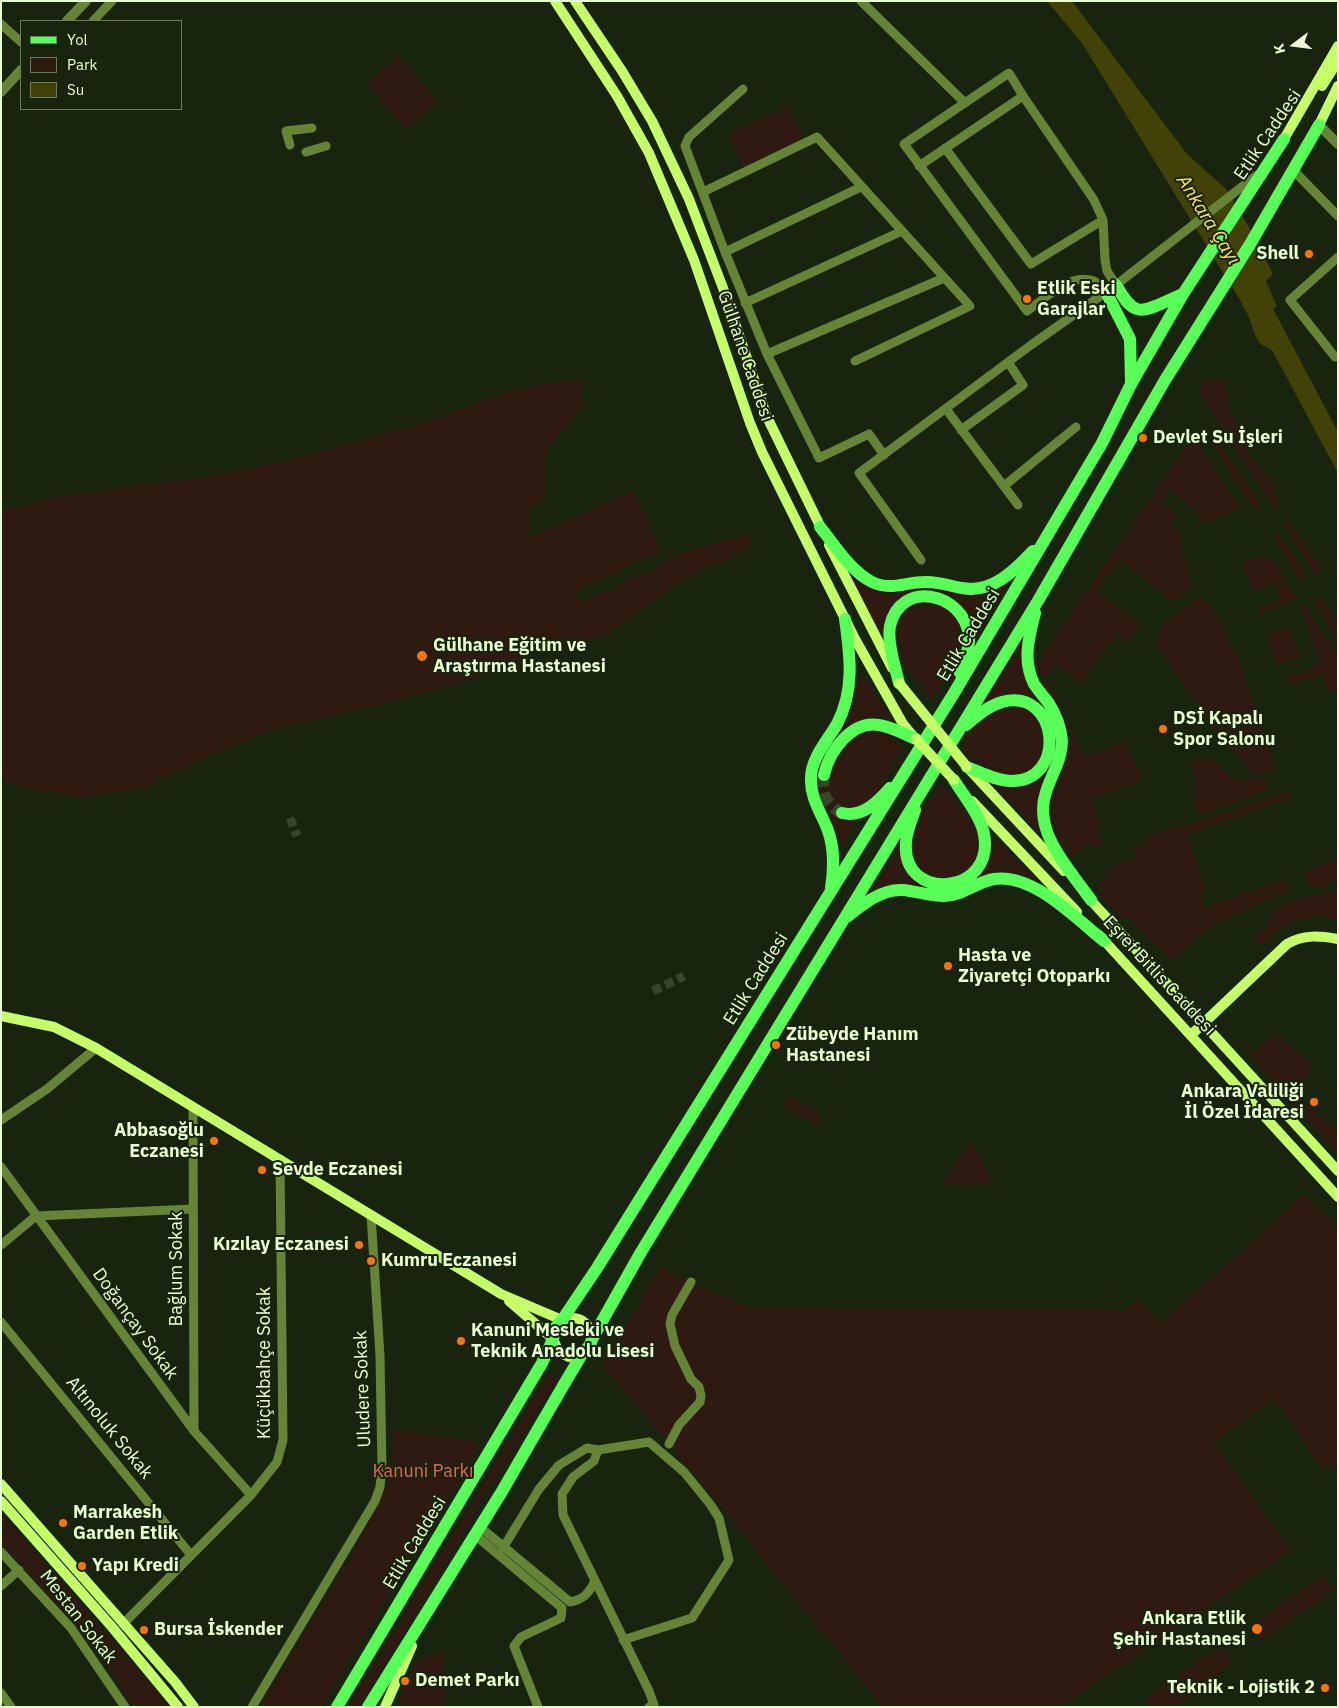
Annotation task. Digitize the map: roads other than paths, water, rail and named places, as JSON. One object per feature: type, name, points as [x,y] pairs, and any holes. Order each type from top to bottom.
[{"type":"main road","name":"Gülhane Caddesi","points":[[555,1],[617,96],[649,154],[694,260],[750,423],[762,452],[898,727]]},
{"type":"main road","name":"Gülhane Caddesi","points":[[574,1],[622,71],[652,121],[689,199],[723,288],[767,417],[899,683]]},
{"type":"main road","points":[[1284,139],[1338,46]]},
{"type":"main road","name":"Etlik Caddesi","points":[[337,1707],[542,1363],[553,1339],[555,1328],[597,1268],[911,764],[1102,444],[1131,384],[1200,266],[1284,139],[1308,109],[1338,61]]},
{"type":"main road","name":"Etlik Caddesi","points":[[1039,598],[1165,380],[1264,221],[1319,124],[1338,86]]},
{"type":"main road","points":[[1319,124],[1338,100]]},
{"type":"main road","points":[[1111,288],[1137,310],[1150,308],[1183,294]]},
{"type":"main road","points":[[1111,288],[1130,339],[1131,384]]},
{"type":"main road","points":[[820,527],[849,563],[872,582],[879,585],[897,586],[922,582],[938,582],[964,589],[981,588],[997,582],[1014,571],[1048,535]]},
{"type":"main road","points":[[899,683],[889,628],[894,614],[911,599],[920,596],[939,598],[958,610],[965,621],[969,637],[967,651],[954,692]]},
{"type":"main road","points":[[368,1707],[477,1531],[582,1354],[587,1350],[651,1235],[1039,598]]},
{"type":"main road","points":[[1039,598],[1027,647],[1027,661],[1035,684],[1052,710],[1062,741],[1059,759],[1045,794],[1043,808],[1045,825],[1055,849],[1091,900]]},
{"type":"main road","points":[[829,896],[834,871],[833,852],[827,827],[815,802],[810,776],[813,765],[838,723],[848,695],[850,666],[845,619]]},
{"type":"main road","name":"Eşref Bitlis Caddesi","points":[[899,683],[967,767],[1338,1171]]},
{"type":"main road","points":[[960,730],[988,708],[1002,702],[1017,701],[1030,705],[1043,716],[1051,743],[1048,755],[1040,769],[1029,777],[1015,781],[1004,781],[967,767]]},
{"type":"main road","points":[[824,775],[827,763],[835,749],[847,736],[860,728],[872,725],[898,727],[916,739]]},
{"type":"main road","name":"Eşref Bitlis Caddesi","points":[[916,739],[1104,940],[1338,1197]]},
{"type":"main road","points":[[842,813],[853,815],[873,805],[911,764]]},
{"type":"main road","points":[[924,787],[907,837],[908,862],[913,870],[929,882],[940,884],[955,883],[966,879],[976,869],[981,859],[984,840],[981,824],[954,780]]},
{"type":"main road","points":[[842,920],[871,900],[892,890],[952,896],[989,880],[1005,878],[1036,887],[1104,940]]},
{"type":"main road","points":[[1191,1035],[1289,943],[1315,936],[1338,939]]},
{"type":"main road","points":[[1,1016],[54,1027],[96,1048],[280,1158],[501,1294],[562,1320],[574,1317],[585,1322],[589,1327],[592,1339]]},
{"type":"main road","points":[[501,1294],[553,1339],[558,1350],[563,1354],[569,1356],[582,1354]]},
{"type":"main road","points":[[1,1484],[175,1682],[194,1707]]},
{"type":"main road","points":[[1,1500],[178,1707]]},
{"type":"main road","points":[[385,1707],[427,1613]]},
{"type":"street","points":[[68,20],[86,1]]},
{"type":"street","points":[[94,20],[112,1]]},
{"type":"street","points":[[861,1],[965,103]]},
{"type":"street","points":[[1,24],[20,41]]},
{"type":"street","points":[[1,92],[20,71]]},
{"type":"street","points":[[1009,73],[1094,200],[1103,220],[1104,260],[1111,288],[1082,279],[1065,284],[1027,311],[904,144],[1009,73]]},
{"type":"street","points":[[743,89],[689,137],[685,146],[745,304],[767,354],[819,458],[869,434],[884,455]]},
{"type":"street","points":[[919,166],[1023,96]]},
{"type":"street","points":[[1319,124],[1338,144]]},
{"type":"street","points":[[290,145],[286,131],[312,128]]},
{"type":"street","points":[[703,192],[817,137],[861,188],[970,306],[855,362]]},
{"type":"street","points":[[306,152],[326,146]]},
{"type":"street","points":[[945,148],[1031,264],[1103,220]]},
{"type":"street","points":[[921,560],[859,473],[1111,288],[1264,170]]},
{"type":"street","points":[[1293,170],[1338,216]]},
{"type":"street","points":[[725,252],[861,188]]},
{"type":"street","points":[[745,304],[902,231]]},
{"type":"street","points":[[1335,357],[1290,300],[1338,257]]},
{"type":"street","points":[[767,354],[944,278]]},
{"type":"street","points":[[961,430],[1023,385],[1008,362]]},
{"type":"street","points":[[946,409],[1018,505]]},
{"type":"street","points":[[1004,486],[1076,427]]},
{"type":"street","points":[[1,1120],[47,1089],[96,1048]]},
{"type":"street","name":"Bağlum Sokak","points":[[193,1107],[194,1431]]},
{"type":"street","name":"Küçükbahçe Sokak","points":[[123,1624],[251,1495],[277,1462],[283,1440],[280,1158]]},
{"type":"street","name":"Doğançay Sokak","points":[[1,1167],[194,1431],[251,1495]]},
{"type":"street","points":[[1,1245],[36,1216],[193,1209]]},
{"type":"street","name":"Uludere Sokak","points":[[252,1707],[375,1501],[380,1487],[382,1470],[380,1356],[371,1215]]},
{"type":"street","points":[[669,1444],[680,1425],[700,1402],[702,1396],[699,1387],[691,1379],[675,1346],[670,1324],[672,1315],[691,1282]]},
{"type":"street","name":"Altınoluk Sokak","points":[[1,1322],[191,1555]]},
{"type":"street","points":[[503,1548],[539,1489],[559,1465],[588,1448],[598,1450],[648,1442],[684,1472],[710,1504],[719,1518],[729,1560],[692,1618],[624,1640]]},
{"type":"street","points":[[598,1450],[594,1461],[573,1477],[562,1494],[563,1515],[650,1691],[654,1705],[649,1707]]},
{"type":"street","points":[[477,1531],[503,1548],[570,1602],[578,1600],[589,1592],[595,1581]]},
{"type":"street","points":[[477,1531],[562,1608],[561,1618],[521,1638],[514,1646],[538,1707]]},
{"type":"street","name":"Mestan Sokak","points":[[1,1552],[71,1628],[125,1707]]},
{"type":"street","points":[[1,1586],[19,1570]]},
{"type":"street","points":[[1,1693],[10,1707]]},
{"type":"water","name":"Ankara Çayı","points":[[1047,1],[1072,1],[1187,154],[1226,189],[1251,231],[1273,274],[1266,281],[1277,306],[1273,309],[1338,432],[1338,473],[1272,350],[1260,344],[1240,300],[1082,43]]},
{"type":"tunnel","points":[[824,775],[823,787],[826,798],[832,806],[842,813]]},
{"type":"tunnel","points":[[290,818],[297,836]]},
{"type":"tunnel","points":[[653,991],[684,976]]},
{"type":"place","name":"Shell","points":[[1309,254]]},
{"type":"place","name":"Etlik Eski Garajlar","points":[[1027,299]]},
{"type":"place","name":"Devlet Su İşleri","points":[[1143,438]]},
{"type":"place","name":"Gülhane Eğitim ve Araştırma Hastanesi","points":[[422,656]]},
{"type":"place","name":"DSİ Kapalı Spor Salonu","points":[[1163,729]]},
{"type":"place","name":"Hasta ve Ziyaretçi Otoparkı","points":[[948,966]]},
{"type":"place","name":"Zübeyde Hanım Hastanesi","points":[[776,1045]]},
{"type":"place","name":"Ankara Valiliği İl Özel İdaresi","points":[[1314,1102]]},
{"type":"place","name":"Abbasoğlu Eczanesi","points":[[214,1141]]},
{"type":"place","name":"Sevde Eczanesi","points":[[262,1170]]},
{"type":"place","name":"Kızılay Eczanesi","points":[[359,1245]]},
{"type":"place","name":"Kumru Eczanesi","points":[[371,1261]]},
{"type":"place","name":"Kanuni Mesleki ve Teknik Anadolu Lisesi","points":[[461,1341]]},
{"type":"place","name":"Marrakesh Garden Etlik","points":[[63,1523]]},
{"type":"place","name":"Yapı Kredi","points":[[82,1566]]},
{"type":"place","name":"Ankara Etlik Şehir Hastanesi","points":[[1257,1629]]},
{"type":"place","name":"Bursa İskender","points":[[144,1630]]},
{"type":"place","name":"Demet Parkı","points":[[405,1681]]},
{"type":"place","name":"Teknik - Lojistik 2","points":[[1325,1688]]},
{"type":"park label","name":"Kanuni Parkı","points":[[423,1472]]}]
